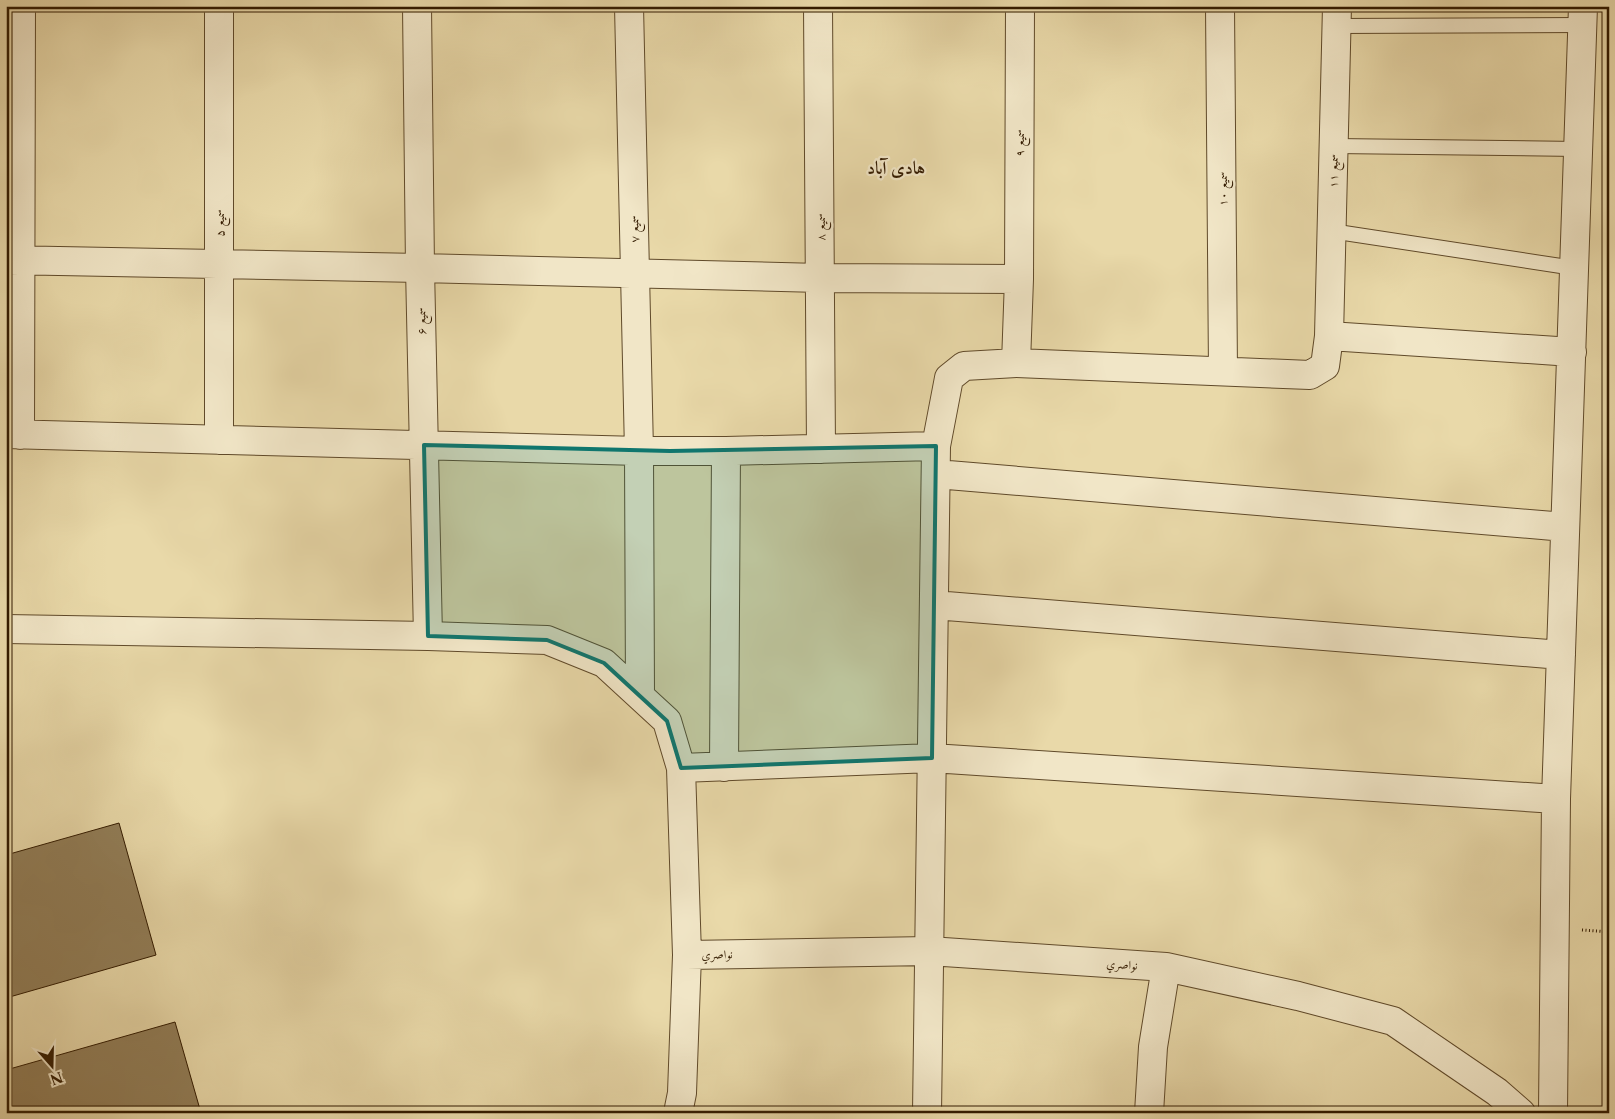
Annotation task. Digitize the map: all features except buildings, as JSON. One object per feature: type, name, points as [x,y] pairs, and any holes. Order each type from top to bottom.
[{"type":"street","points":[[21,6],[13,260],[13,434],[639,451],[936,446]]},
{"type":"street","name":"سمیع ۵","points":[[219,6],[219,440]]},
{"type":"street","name":"سمیع ۶","points":[[417,6],[420,268],[428,636]]},
{"type":"street","name":"سمیع ۷","points":[[629,6],[639,451],[640,696]]},
{"type":"street","name":"سمیع ۸","points":[[818,6],[821,449]]},
{"type":"street","name":"سمیع ۹","points":[[1016,363],[1019,279],[1020,6]]},
{"type":"street","name":"سمیع ۱۰","points":[[1220,6],[1223,371]]},
{"type":"street","name":"سمیع ۱۱","points":[[1223,371],[1310,374],[1325,366],[1329,336],[1337,16]]},
{"type":"street","points":[[1553,1113],[1556,799],[1583,16]]},
{"type":"street","points":[[13,260],[820,278],[1019,279]]},
{"type":"street","points":[[1329,336],[1572,352]]},
{"type":"street","points":[[927,1113],[936,446],[949,378],[964,366],[1016,363],[1223,371]]},
{"type":"street","points":[[724,767],[726,451]]},
{"type":"street","points":[[936,474],[1565,528]]},
{"type":"street","points":[[934,605],[1561,655]]},
{"type":"street","points":[[6,629],[428,636],[547,640],[604,662],[667,721],[681,768],[687,955],[682,1093],[678,1113]]},
{"type":"street","points":[[681,768],[932,758],[1556,799]]},
{"type":"street","name":"نواصري","points":[[687,955],[929,951],[1166,967],[1298,996],[1393,1021],[1497,1092],[1521,1113]]},
{"type":"street","points":[[1149,1113],[1153,1047],[1166,967]]},
{"type":"lane","points":[[1337,16],[1583,16]]},
{"type":"lane","points":[[1334,146],[1578,149]]},
{"type":"lane","points":[[1331,231],[1574,268]]},
{"type":"highlighted area","points":[[424,445],[670,451],[936,446],[932,758],[681,768],[667,721],[604,663],[547,640],[428,636]]},
{"type":"district","name":"هادی آباد","points":[[896,168]]}]
